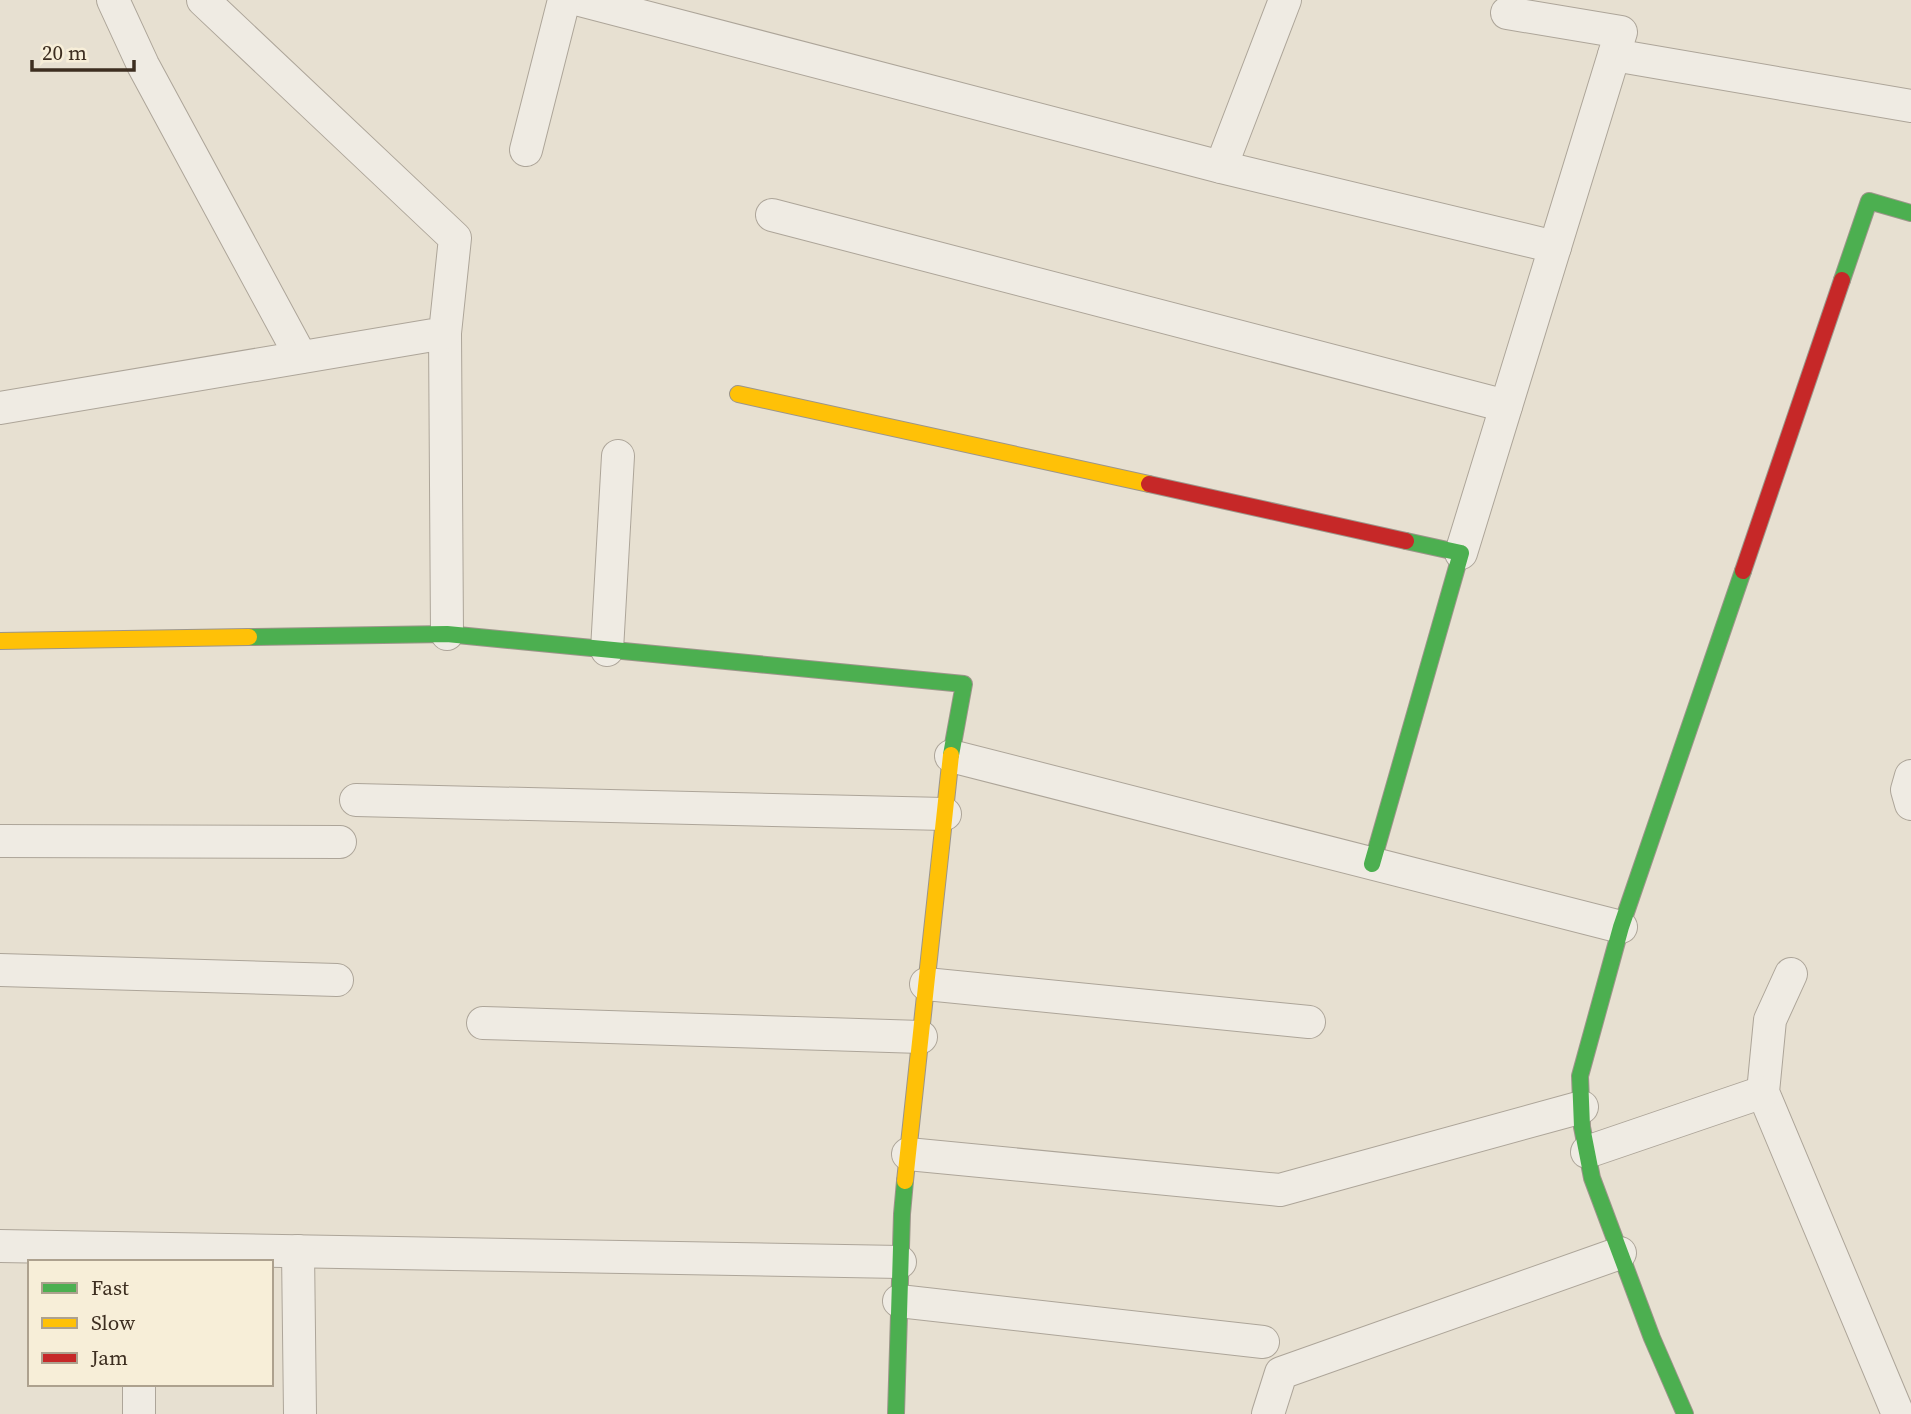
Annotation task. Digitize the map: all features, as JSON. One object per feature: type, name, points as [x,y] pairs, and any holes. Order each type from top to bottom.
[{"type":"street","points":[[113,0],[143,65],[302,357]]},
{"type":"street","points":[[203,0],[455,238],[445,333],[447,634]]},
{"type":"street","points":[[526,150],[564,0]]},
{"type":"street","points":[[580,0],[1221,167],[1555,247]]},
{"type":"street","points":[[1221,167],[1285,0]]},
{"type":"street","points":[[1372,864],[1461,553],[1621,32],[1507,13]]},
{"type":"street","points":[[1614,55],[1911,106]]},
{"type":"street","points":[[1681,1413],[1592,1178],[1582,1127],[1580,1076],[1621,927],[1868,201],[1911,214]]},
{"type":"street","points":[[772,215],[1506,406]]},
{"type":"street","points":[[0,408],[445,333]]},
{"type":"street","points":[[738,394],[1461,553]]},
{"type":"street","points":[[607,650],[618,456]]},
{"type":"street","points":[[0,641],[447,634],[964,684],[951,756],[902,1214],[896,1414]]},
{"type":"street","points":[[951,756],[1621,927]]},
{"type":"street","points":[[1911,776],[1907,790],[1911,804]]},
{"type":"street","points":[[356,800],[945,814]]},
{"type":"street","points":[[0,841],[340,842]]},
{"type":"street","points":[[0,970],[337,980]]},
{"type":"street","points":[[1791,974],[1770,1020],[1763,1091],[1898,1414]]},
{"type":"street","points":[[926,984],[1309,1022]]},
{"type":"street","points":[[483,1023],[921,1037]]},
{"type":"street","points":[[1587,1152],[1763,1091]]},
{"type":"street","points":[[908,1154],[1280,1190],[1582,1107]]},
{"type":"street","points":[[0,1246],[139,1255],[298,1251],[900,1262]]},
{"type":"street","points":[[298,1251],[300,1414]]},
{"type":"street","points":[[1268,1414],[1281,1373],[1620,1253]]},
{"type":"street","points":[[899,1301],[1263,1342]]},
{"type":"street","points":[[139,1386],[139,1414]]},
{"type":"traffic: fast","points":[[1842,280],[1869,201],[1911,213]]},
{"type":"traffic: fast","points":[[1372,864],[1461,553],[1406,541]]},
{"type":"traffic: fast","points":[[1685,1414],[1652,1338],[1592,1178],[1582,1127],[1580,1076],[1621,927],[1743,571]]},
{"type":"traffic: fast","points":[[249,637],[447,634],[964,684],[951,755]]},
{"type":"traffic: fast","points":[[896,1414],[905,1181]]},
{"type":"traffic: slow","points":[[738,394],[1149,484]]},
{"type":"traffic: slow","points":[[0,641],[249,637]]},
{"type":"traffic: slow","points":[[905,1181],[951,755]]},
{"type":"traffic: jam","points":[[1743,571],[1842,280]]},
{"type":"traffic: jam","points":[[1149,484],[1406,541]]}]
